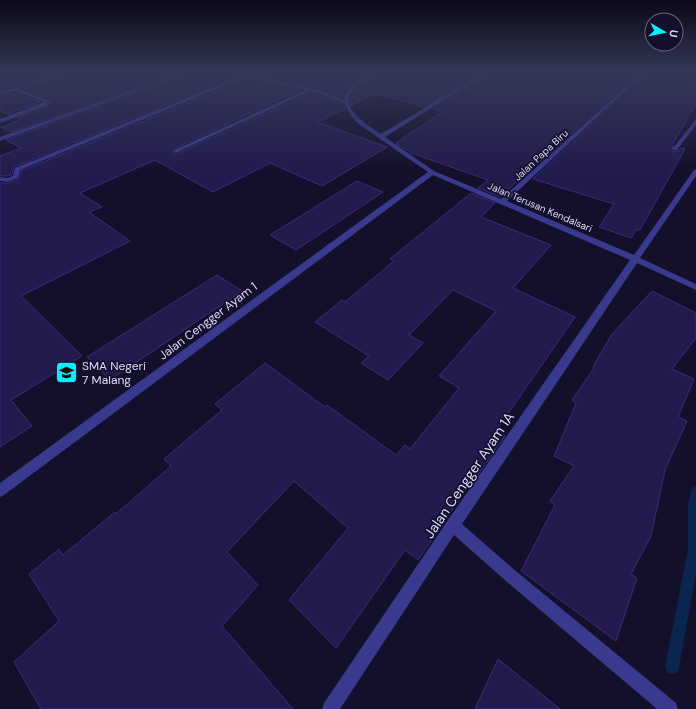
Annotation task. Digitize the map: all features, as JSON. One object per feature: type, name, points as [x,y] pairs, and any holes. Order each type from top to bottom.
[{"type":"street","points":[[0,121],[44,105]]},
{"type":"street","points":[[0,140],[97,105]]},
{"type":"street","points":[[0,179],[7,180],[16,177],[17,170],[173,105]]},
{"type":"street","points":[[176,151],[277,105]]},
{"type":"street","name":"Jalan Terusan Kendalsari","points":[[347,105],[353,117],[432,172],[635,259],[696,287]]},
{"type":"street","points":[[381,137],[433,105]]},
{"type":"street","name":"Jalan Papa Biru","points":[[502,202],[608,105]]},
{"type":"street","points":[[675,149],[689,134],[696,121]]},
{"type":"street","name":"Jalan Cengger Ayam 1A","points":[[330,709],[453,526],[696,171]]},
{"type":"street","name":"Jalan Cengger Ayam 1","points":[[0,491],[432,172]]},
{"type":"street","points":[[453,526],[670,709]]},
{"type":"building","points":[[0,105],[32,105],[8,114],[0,111]]},
{"type":"building","points":[[49,105],[88,105],[11,132],[1,127],[20,120],[17,118]]},
{"type":"building","points":[[102,105],[165,105],[14,167],[12,175],[0,176],[0,156],[21,148],[6,140]]},
{"type":"building","points":[[183,105],[268,105],[173,149],[173,153],[179,153],[284,105],[343,105],[345,109],[318,122],[387,147],[322,186],[270,163],[213,192],[155,160],[80,193],[102,207],[89,212],[130,241],[21,296],[82,356],[11,400],[32,426],[0,447],[0,183],[8,183],[19,179],[21,171]]},
{"type":"building","points":[[439,105],[603,105],[521,179],[519,179],[501,197],[478,188],[488,180],[411,153],[396,143],[442,112],[433,109]]},
{"type":"building","points":[[612,105],[695,105],[672,145],[673,152],[678,151],[681,148],[685,149],[640,230],[637,229],[631,238],[599,227],[614,204],[533,179]]},
{"type":"building","points":[[357,181],[383,192],[296,250],[270,235]]},
{"type":"building","points":[[471,193],[495,203],[481,217],[551,245],[513,288],[575,317],[496,431],[505,436],[477,476],[476,475],[418,560],[405,550],[336,648],[289,600],[348,528],[294,481],[227,552],[258,585],[222,626],[293,709],[41,709],[14,662],[59,621],[29,574],[59,549],[63,555],[115,512],[116,514],[171,466],[164,459],[222,410],[215,404],[265,363],[325,407],[327,405],[396,455],[405,445],[410,449],[459,388],[439,376],[496,311],[453,290],[409,335],[423,343],[388,380],[361,363],[369,356],[315,322],[342,300],[345,302],[394,261],[390,259]]},
{"type":"building","points":[[217,275],[242,291],[110,380],[87,357]]},
{"type":"building","points":[[652,291],[696,313],[696,338],[672,369],[694,379],[678,417],[687,421],[665,470],[651,536],[631,574],[637,578],[616,641],[521,571],[555,505],[550,501],[574,466],[554,456],[576,403],[572,400],[594,368],[593,367],[612,334]]},
{"type":"building","points":[[498,659],[560,709],[475,709]]},
{"type":"waterway","points":[[672,667],[694,549],[694,504],[696,492]]},
{"type":"place","name":"SMA Negeri 7 Malang","points":[[67,373]]}]
